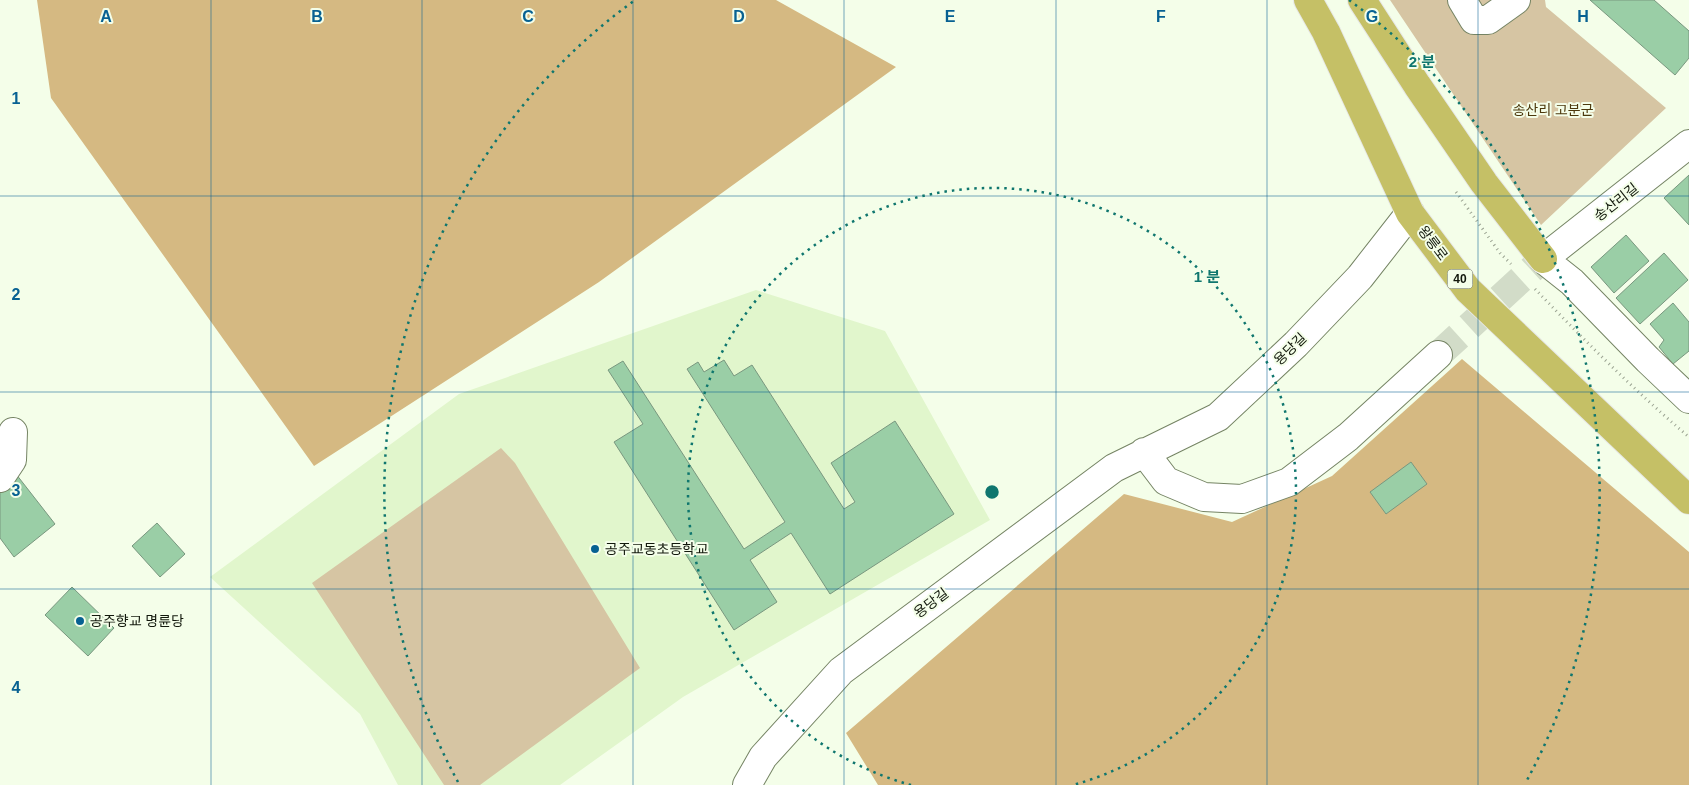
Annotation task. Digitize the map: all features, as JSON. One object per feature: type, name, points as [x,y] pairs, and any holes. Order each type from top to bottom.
[{"type":"main road","name":"왕릉로","points":[[1308,0],[1326,32],[1410,213],[1468,290],[1689,500]]},
{"type":"main road","points":[[1362,0],[1484,183],[1543,260]]},
{"type":"street","points":[[1462,0],[1474,20],[1488,20],[1516,0]]},
{"type":"street","name":"송산리길","points":[[1543,260],[1689,144]]},
{"type":"street","name":"용당길","points":[[747,785],[764,757],[841,672],[1114,468],[1218,417],[1296,344],[1360,277],[1410,213]]},
{"type":"street","points":[[1543,260],[1572,282],[1689,399]]},
{"type":"street","points":[[1144,452],[1166,481],[1204,497],[1242,498],[1288,482],[1348,437],[1438,354]]},
{"type":"street","points":[[0,478],[12,460],[14,432]]},
{"type":"shaded area","points":[[37,0],[776,0],[896,67],[599,282],[314,466],[51,98]]},
{"type":"shaded area","name":"공주교동초등학교","points":[[756,290],[885,331],[990,520],[683,697],[560,785],[398,785],[360,714],[210,577],[459,394]]},
{"type":"shaded area","points":[[1462,359],[1689,552],[1689,785],[878,785],[846,733],[1124,494],[1232,522],[1332,476]]},
{"type":"green space","name":"송산리 고분군","points":[[1390,0],[1545,0],[1546,7],[1666,108],[1541,225]]},
{"type":"green space","points":[[501,448],[515,463],[640,668],[480,785],[444,785],[312,583]]},
{"type":"building","points":[[1590,0],[1654,0],[1689,31],[1689,58],[1675,75]]},
{"type":"building","points":[[1689,175],[1689,225],[1664,198]]},
{"type":"building","points":[[1626,235],[1649,261],[1614,293],[1591,267]]},
{"type":"building","points":[[1664,253],[1688,280],[1640,324],[1616,298]]},
{"type":"building","points":[[1673,303],[1689,322],[1689,351],[1673,364],[1659,347],[1664,340],[1650,324]]},
{"type":"building","points":[[724,360],[734,376],[752,365],[844,509],[855,502],[831,463],[895,421],[954,514],[830,594],[791,533],[750,560],[777,602],[734,630],[614,442],[643,424],[608,370],[623,361],[744,549],[785,522],[687,369],[698,362],[704,372]]},
{"type":"building","points":[[1411,462],[1427,484],[1386,514],[1370,492]]},
{"type":"building","points":[[16,474],[55,524],[14,557],[0,538],[0,486]]},
{"type":"building","points":[[157,523],[185,554],[160,577],[132,546]]},
{"type":"building","name":"공주향교 명륜당","points":[[72,587],[114,628],[88,656],[45,615]]},
{"type":"tunnel","points":[[1438,355],[1543,259]]},
{"type":"place","name":"공주교동초등학교","points":[[595,549]]},
{"type":"place","name":"공주향교 명륜당","points":[[80,621]]}]
